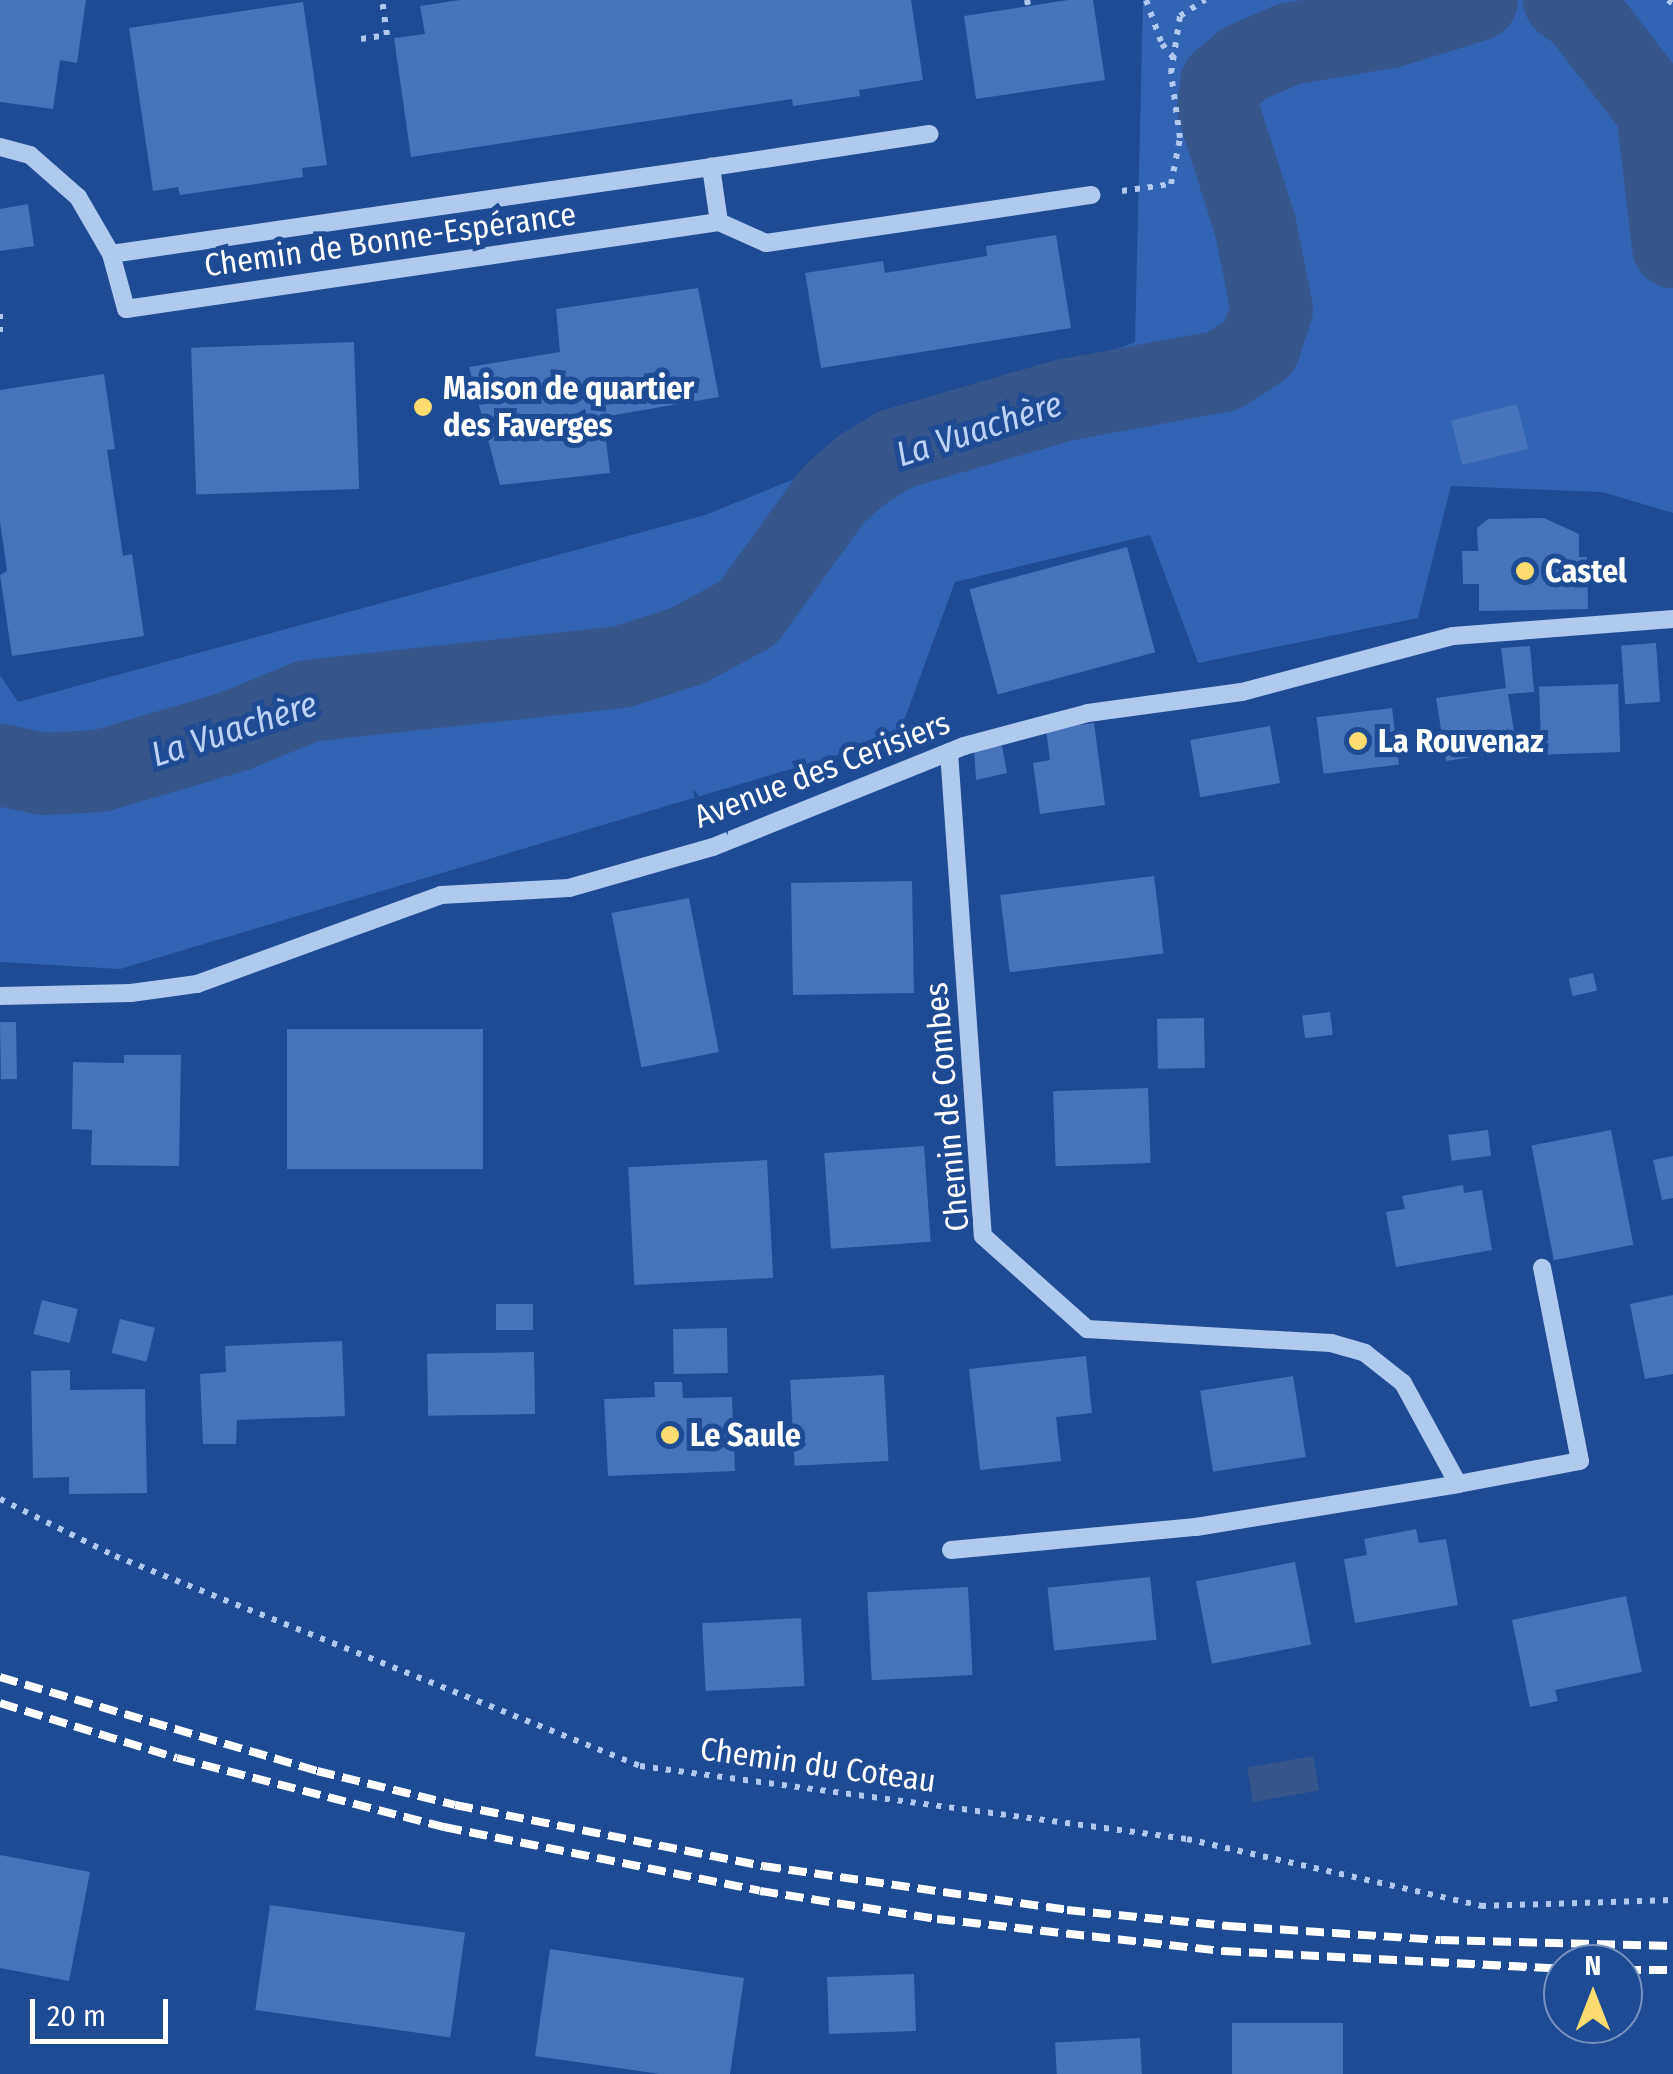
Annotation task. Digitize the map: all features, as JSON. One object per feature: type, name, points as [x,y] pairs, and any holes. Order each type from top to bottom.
[{"type":"street","name":"Chemin de Bonne-Espérance","points":[[111,254],[930,134]]},
{"type":"street","name":"Chemin de Bonne-Espérance","points":[[0,147],[30,154],[78,197],[111,254],[126,309],[719,222]]},
{"type":"street","points":[[711,167],[719,222],[766,243],[1091,195]]},
{"type":"street","name":"Avenue des Cerisiers","points":[[0,996],[131,992],[197,984],[440,894],[569,888],[714,847],[949,752],[1088,713],[1242,692],[1453,636],[1673,619]]},
{"type":"street","name":"Chemin de Combes","points":[[949,752],[983,1236],[1087,1329],[1330,1342],[1365,1353],[1404,1383],[1458,1484]]},
{"type":"street","points":[[952,1550],[1196,1527],[1580,1461],[1542,1268]]},
{"type":"path","points":[[361,39],[387,35],[382,0]]},
{"type":"path","points":[[1146,0],[1162,44],[1174,57]]},
{"type":"path","points":[[1091,195],[1171,184],[1180,138],[1171,73],[1180,16],[1206,0]]},
{"type":"path","points":[[0,314],[0,333]]},
{"type":"path","name":"Chemin du Coteau","points":[[0,1499],[115,1556],[640,1766],[1187,1839],[1481,1906],[1673,1900]]},
{"type":"shaded area","points":[[1143,0],[1673,0],[1673,513],[1602,492],[1451,486],[1418,618],[1198,663],[1150,535],[955,582],[898,737],[120,969],[0,962],[0,675],[18,702],[705,515],[1135,342]]},
{"type":"shaded area","points":[[1313,1756],[1319,1790],[1253,1802],[1247,1768]]},
{"type":"building","points":[[0,0],[86,0],[77,63],[60,60],[53,109],[0,102]]},
{"type":"building","points":[[460,0],[911,0],[923,80],[859,90],[860,96],[793,106],[792,99],[411,157],[394,38],[425,34],[420,6]]},
{"type":"building","points":[[1068,0],[1093,0],[1105,80],[976,99],[964,16]]},
{"type":"building","points":[[303,2],[327,165],[302,168],[303,177],[180,195],[178,187],[153,191],[129,28]]},
{"type":"building","points":[[28,204],[34,246],[0,251],[0,209]]},
{"type":"building","points":[[1056,235],[1071,328],[821,368],[805,273],[883,261],[885,273],[987,256],[986,246]]},
{"type":"building","points":[[698,288],[719,397],[603,417],[610,473],[500,485],[469,367],[560,352],[556,309]]},
{"type":"building","points":[[354,342],[359,489],[196,495],[191,348]]},
{"type":"building","points":[[104,374],[115,449],[107,450],[123,556],[132,554],[144,636],[12,656],[0,575],[7,571],[0,521],[0,390]]},
{"type":"building","points":[[1517,404],[1528,449],[1462,465],[1451,420]]},
{"type":"building","name":"Castel","points":[[1544,518],[1579,534],[1579,557],[1587,557],[1588,609],[1479,611],[1479,584],[1463,584],[1462,551],[1478,551],[1477,528],[1488,519]]},
{"type":"building","points":[[1127,547],[1155,652],[998,694],[970,589]]},
{"type":"building","points":[[1656,643],[1660,702],[1625,704],[1621,645]]},
{"type":"building","points":[[1530,646],[1534,692],[1508,694],[1517,750],[1446,761],[1436,698],[1506,688],[1501,648]]},
{"type":"building","points":[[1618,684],[1620,752],[1541,755],[1539,687]]},
{"type":"building","name":"La Rouvenaz","points":[[1392,708],[1399,765],[1324,774],[1317,717]]},
{"type":"building","points":[[1094,723],[1105,805],[1040,814],[1033,763],[1050,760],[1046,729]]},
{"type":"building","points":[[1270,726],[1280,783],[1200,797],[1190,740]]},
{"type":"building","points":[[1002,746],[1007,773],[976,780],[974,748]]},
{"type":"building","points":[[1154,876],[1164,953],[1010,972],[1000,895]]},
{"type":"building","points":[[912,881],[914,993],[793,995],[791,883]]},
{"type":"building","points":[[689,898],[719,1052],[641,1067],[611,913]]},
{"type":"building","points":[[1593,973],[1597,991],[1573,996],[1569,979]]},
{"type":"building","points":[[1330,1012],[1333,1035],[1305,1038],[1302,1015]]},
{"type":"building","points":[[1204,1018],[1205,1068],[1158,1069],[1157,1019]]},
{"type":"building","points":[[0,1022],[16,1022],[17,1079],[1,1079]]},
{"type":"building","points":[[287,1029],[483,1029],[483,1169],[287,1169]]},
{"type":"building","points":[[124,1055],[181,1055],[179,1166],[91,1165],[92,1130],[72,1129],[73,1062],[124,1063]]},
{"type":"building","points":[[1148,1088],[1151,1163],[1056,1166],[1053,1091]]},
{"type":"building","points":[[1488,1130],[1491,1156],[1451,1161],[1448,1135]]},
{"type":"building","points":[[1611,1130],[1633,1245],[1554,1260],[1531,1145]]},
{"type":"building","points":[[924,1146],[931,1242],[831,1249],[824,1153]]},
{"type":"building","points":[[1673,1156],[1673,1198],[1662,1200],[1653,1160]]},
{"type":"building","points":[[767,1160],[773,1278],[634,1285],[628,1167]]},
{"type":"building","points":[[1463,1185],[1464,1193],[1482,1190],[1492,1250],[1396,1267],[1386,1212],[1405,1209],[1402,1196]]},
{"type":"building","points":[[1673,1295],[1673,1374],[1645,1379],[1630,1304]]},
{"type":"building","points":[[42,1300],[78,1309],[69,1343],[34,1334]]},
{"type":"building","points":[[496,1304],[533,1304],[533,1330],[496,1330]]},
{"type":"building","points":[[120,1319],[155,1328],[146,1362],[112,1353]]},
{"type":"building","points":[[727,1328],[728,1373],[674,1374],[673,1329]]},
{"type":"building","points":[[342,1341],[345,1416],[237,1420],[236,1444],[203,1444],[200,1374],[226,1372],[225,1346]]},
{"type":"building","points":[[534,1352],[535,1414],[428,1416],[427,1354]]},
{"type":"building","points":[[1086,1356],[1092,1413],[1056,1417],[1061,1461],[980,1470],[969,1369]]},
{"type":"building","points":[[70,1370],[70,1390],[145,1389],[147,1493],[69,1494],[69,1477],[33,1478],[31,1371]]},
{"type":"building","points":[[884,1375],[889,1461],[795,1466],[790,1380]]},
{"type":"building","points":[[1293,1376],[1306,1457],[1213,1472],[1200,1391]]},
{"type":"building","name":"Le Saule","points":[[654,1382],[682,1382],[683,1398],[732,1397],[735,1471],[608,1476],[604,1399],[655,1397]]},
{"type":"building","points":[[1416,1529],[1419,1543],[1446,1539],[1458,1605],[1355,1623],[1344,1559],[1367,1555],[1364,1539]]},
{"type":"building","points":[[1295,1562],[1311,1644],[1212,1664],[1196,1581]]},
{"type":"building","points":[[1150,1577],[1157,1640],[1054,1650],[1048,1588]]},
{"type":"building","points":[[968,1587],[973,1675],[872,1680],[867,1592]]},
{"type":"building","points":[[1626,1596],[1642,1672],[1555,1690],[1558,1701],[1530,1707],[1512,1620]]},
{"type":"building","points":[[801,1618],[805,1686],[706,1691],[702,1623]]},
{"type":"building","points":[[0,1855],[90,1872],[69,1981],[0,1968]]},
{"type":"building","points":[[270,1905],[465,1932],[450,2037],[255,2010]]},
{"type":"building","points":[[550,1949],[744,1978],[730,2074],[660,2074],[535,2056]]},
{"type":"building","points":[[914,1974],[916,2031],[829,2034],[827,1977]]},
{"type":"building","points":[[1232,2023],[1343,2023],[1343,2074],[1232,2074]]},
{"type":"building","points":[[1140,2038],[1142,2074],[1057,2074],[1055,2042]]},
{"type":"waterway","name":"La Vuachère","points":[[0,765],[44,774],[100,771],[235,731],[308,701],[621,667],[687,646],[748,613],[833,495],[863,469],[896,449],[1065,400],[1223,371],[1259,348],[1272,309],[1255,225],[1218,109],[1221,83],[1245,63],[1289,44],[1390,27],[1477,0]]},
{"type":"waterway","name":"La Vuachère","points":[[1564,0],[1582,13],[1657,110],[1673,247]]},
{"type":"railway","points":[[0,1677],[317,1771],[455,1805],[763,1866],[1067,1910],[1228,1926],[1441,1940],[1673,1946]]},
{"type":"railway","points":[[0,1703],[177,1758],[444,1827],[760,1891],[937,1919],[1223,1951],[1543,1968]]},
{"type":"railway","points":[[1643,1970],[1673,1970]]},
{"type":"place","name":"Maison de quartier des Faverges","points":[[423,407]]},
{"type":"place","name":"Castel","points":[[1525,571]]},
{"type":"place","name":"La Rouvenaz","points":[[1358,741]]},
{"type":"place","name":"Le Saule","points":[[670,1435]]}]
